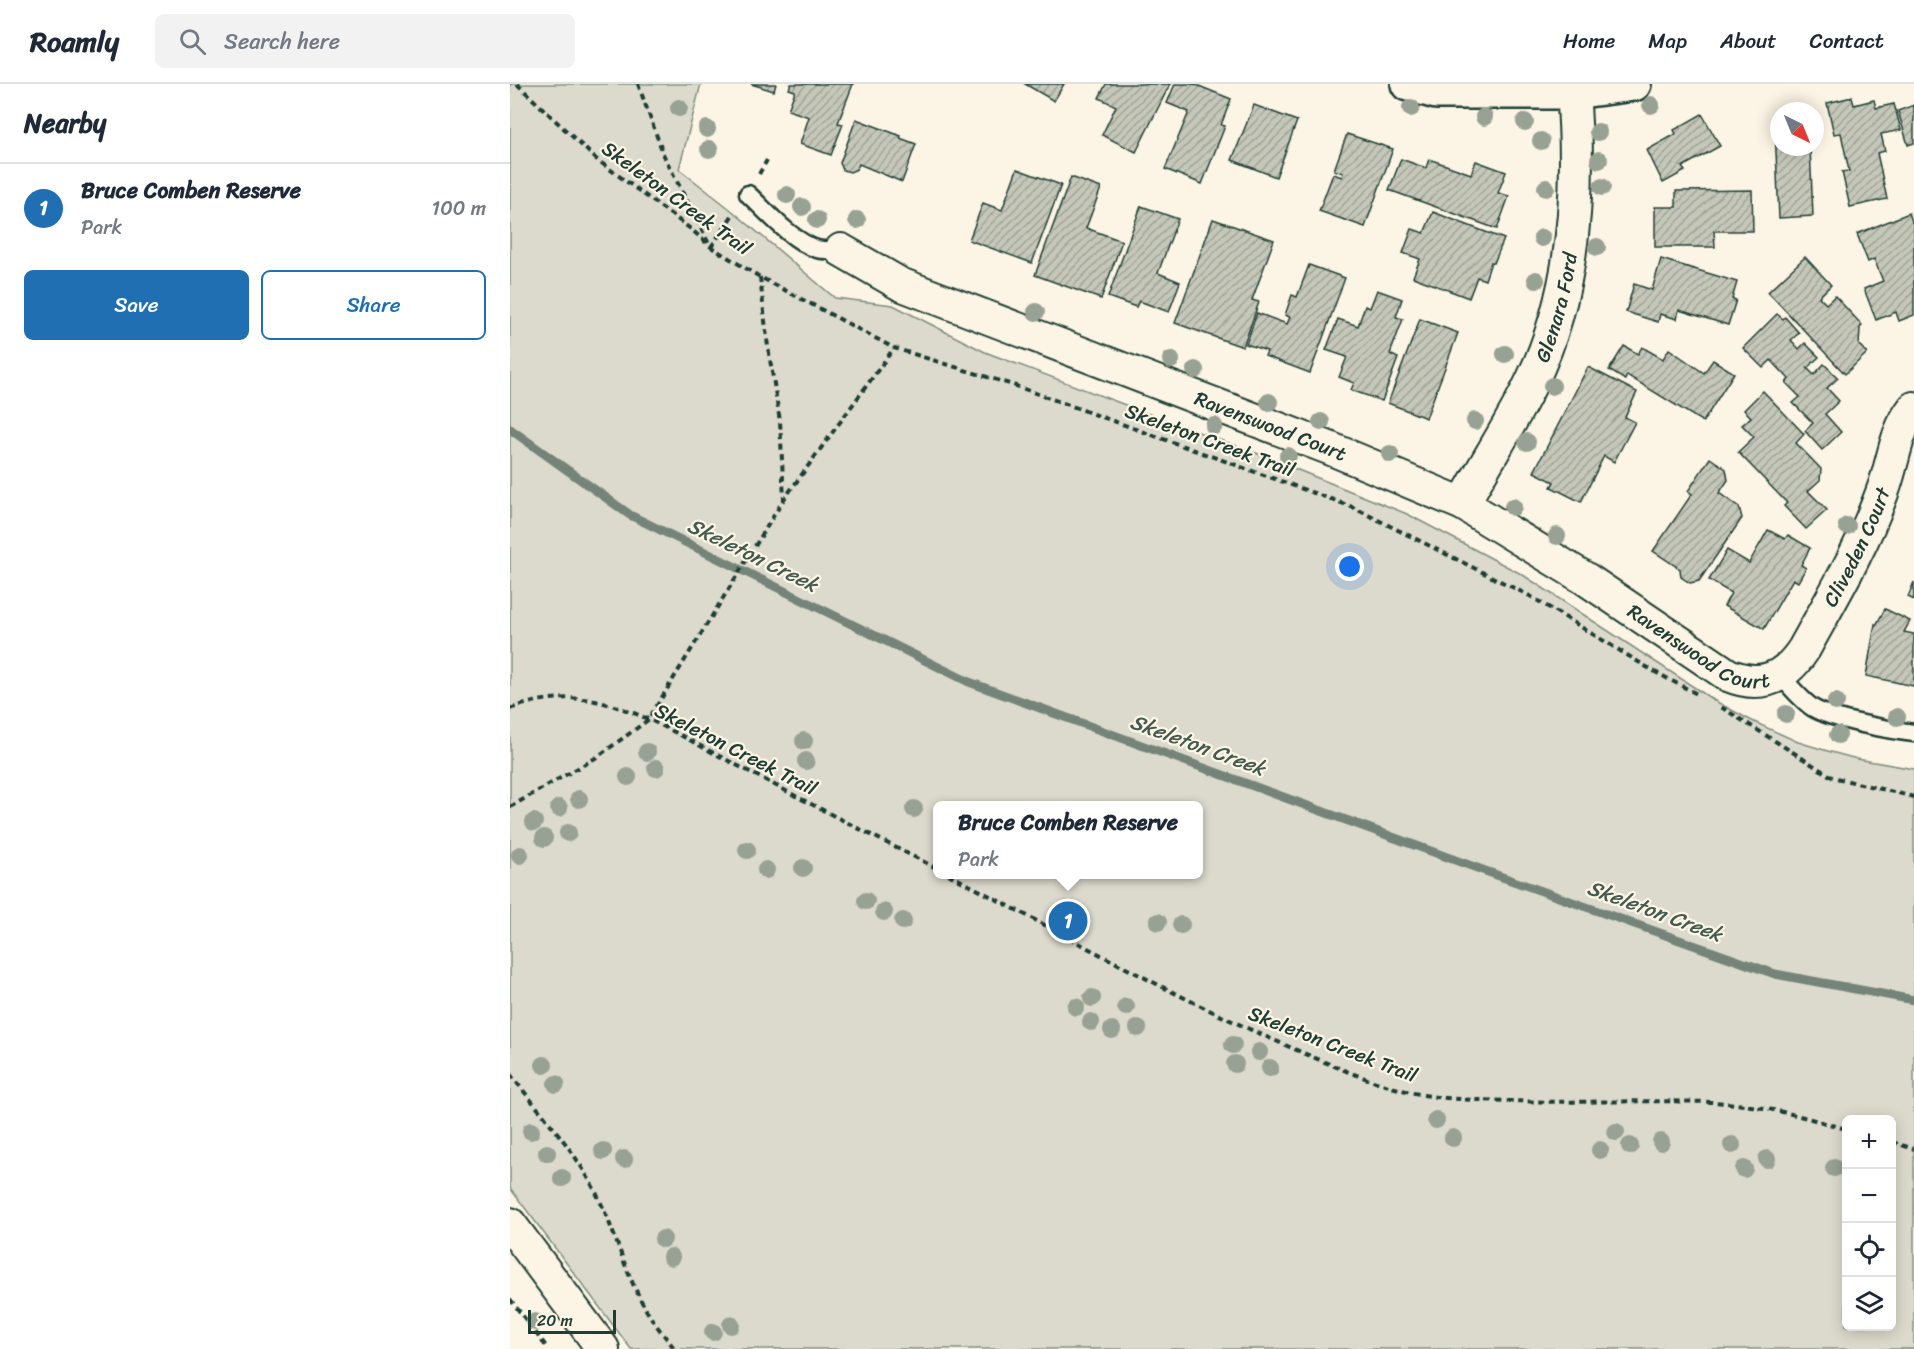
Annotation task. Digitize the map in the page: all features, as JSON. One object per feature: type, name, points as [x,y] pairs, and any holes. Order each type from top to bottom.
[{"type":"street","points":[[1408,84],[1436,92],[1573,92],[1634,84]]},
{"type":"street","name":"Glenara Ford","points":[[1463,504],[1533,381],[1553,327],[1568,274],[1575,205],[1573,92]]},
{"type":"street","name":"Ravenswood Court","points":[[841,250],[900,284],[1329,448],[1463,504],[1586,579],[1728,675],[1750,682],[1767,680],[1780,675]]},
{"type":"street","name":"Cliveden Court","points":[[1780,675],[1796,662],[1857,553],[1883,491],[1899,432],[1914,408]]},
{"type":"street","points":[[510,1224],[603,1349]]},
{"type":"lane","name":"Ravenswood Court","points":[[748,194],[804,243],[826,250],[841,250]]},
{"type":"lane","points":[[1780,675],[1809,705],[1825,714],[1914,733]]},
{"type":"path","name":"Skeleton Creek Trail","points":[[517,84],[596,159],[692,230],[711,247],[760,277],[894,348],[1013,385],[1350,506],[1530,596],[1655,672],[1708,700]]},
{"type":"path","points":[[639,84],[664,156],[711,247]]},
{"type":"path","points":[[760,277],[780,422],[784,500]]},
{"type":"path","points":[[510,807],[597,757],[648,720],[784,500],[894,348]]},
{"type":"path","name":"Skeleton Creek Trail","points":[[510,709],[539,700],[566,697],[617,708],[648,720],[933,866]]},
{"type":"path","points":[[1719,705],[1832,777],[1914,797]]},
{"type":"path","name":"Skeleton Creek Trail","points":[[958,879],[1172,991],[1252,1030],[1309,1055],[1392,1086],[1425,1095],[1467,1099],[1548,1102],[1712,1102],[1764,1107],[1842,1128]]},
{"type":"path","points":[[510,1074],[555,1130],[591,1183],[610,1220],[624,1263],[643,1305],[675,1349]]},
{"type":"path","points":[[1896,1143],[1914,1149]]},
{"type":"path","points":[[510,1299],[548,1349]]},
{"type":"shaded area","points":[[510,84],[701,84],[679,169],[835,298],[893,305],[985,352],[1256,453],[1407,514],[1523,575],[1715,701],[1752,721],[1798,742],[1831,752],[1914,769],[1914,1349],[631,1349],[510,1188]]},
{"type":"building","points":[[751,84],[776,84],[774,91]]},
{"type":"building","points":[[791,84],[853,84],[838,123],[843,124],[831,155],[800,144],[809,117],[788,110],[795,91],[789,89]]},
{"type":"building","points":[[1025,84],[1064,84],[1054,101]]},
{"type":"building","points":[[1106,84],[1170,84],[1136,152],[1102,135],[1116,106],[1099,98]]},
{"type":"building","points":[[1175,84],[1194,84],[1231,99],[1221,125],[1225,126],[1202,184],[1165,169],[1189,112],[1167,103]]},
{"type":"building","points":[[1852,97],[1854,105],[1874,100],[1876,108],[1894,104],[1901,130],[1881,134],[1885,151],[1877,153],[1887,199],[1850,207],[1842,172],[1849,171],[1841,133],[1834,134],[1827,103]]},
{"type":"building","points":[[1254,105],[1297,121],[1276,177],[1232,160]]},
{"type":"building","points":[[1914,105],[1914,143],[1908,145],[1898,111]]},
{"type":"building","points":[[1702,114],[1720,146],[1682,167],[1685,171],[1663,183],[1647,150],[1676,134],[1674,130]]},
{"type":"building","points":[[856,119],[916,144],[902,182],[859,164],[857,169],[850,172],[843,170],[840,163]]},
{"type":"building","points":[[1347,134],[1393,149],[1365,227],[1319,211],[1333,174],[1342,177],[1343,173],[1334,170]]},
{"type":"building","points":[[1776,156],[1810,156],[1813,216],[1779,218]]},
{"type":"building","points":[[1401,159],[1426,168],[1429,159],[1471,174],[1476,161],[1506,172],[1498,193],[1509,196],[1497,229],[1389,190]]},
{"type":"building","points":[[1017,169],[1061,185],[1032,263],[969,240],[983,203],[1002,210]]},
{"type":"building","points":[[1071,177],[1101,188],[1086,228],[1122,241],[1101,299],[1035,275]]},
{"type":"building","points":[[1752,190],[1753,231],[1714,231],[1715,247],[1655,247],[1655,207],[1676,207],[1676,191]]},
{"type":"building","points":[[1141,206],[1178,219],[1158,273],[1180,282],[1169,312],[1139,301],[1136,307],[1108,297]]},
{"type":"building","points":[[1433,212],[1504,239],[1494,263],[1491,262],[1485,280],[1477,277],[1469,298],[1413,277],[1420,259],[1403,253],[1412,229],[1424,233]]},
{"type":"building","points":[[1909,213],[1914,227],[1914,315],[1899,321],[1896,312],[1876,320],[1864,289],[1883,281],[1874,259],[1868,262],[1857,234]]},
{"type":"building","points":[[1213,219],[1274,240],[1252,300],[1259,302],[1243,347],[1175,323]]},
{"type":"building","points":[[1805,257],[1831,285],[1819,297],[1826,304],[1835,296],[1862,325],[1859,345],[1867,353],[1845,374],[1768,292]]},
{"type":"building","points":[[1661,259],[1737,282],[1732,299],[1736,300],[1728,325],[1679,310],[1677,319],[1660,314],[1658,322],[1626,312],[1634,284],[1652,290]]},
{"type":"building","points":[[1309,265],[1345,278],[1310,373],[1265,356],[1267,351],[1246,344],[1257,313],[1287,324],[1290,317],[1285,315],[1292,295],[1297,297]]},
{"type":"building","points":[[1377,290],[1402,299],[1396,317],[1403,319],[1390,354],[1398,358],[1382,401],[1351,390],[1354,383],[1339,377],[1347,357],[1326,350],[1338,319],[1358,326],[1365,306],[1370,308]]},
{"type":"building","points":[[1777,314],[1783,319],[1785,317],[1799,333],[1791,340],[1799,349],[1805,343],[1819,357],[1807,368],[1814,375],[1824,364],[1838,378],[1827,388],[1839,401],[1825,414],[1841,432],[1822,450],[1805,431],[1813,423],[1793,403],[1800,397],[1786,383],[1789,379],[1771,360],[1763,368],[1743,348]]},
{"type":"building","points":[[1420,319],[1458,333],[1426,418],[1388,403]]},
{"type":"building","points":[[1624,346],[1638,354],[1642,347],[1663,359],[1669,349],[1704,373],[1713,360],[1734,373],[1703,422],[1627,375],[1625,380],[1609,370]]},
{"type":"building","points":[[1588,367],[1637,392],[1625,417],[1635,422],[1614,462],[1604,456],[1581,502],[1551,487],[1554,482],[1534,472]]},
{"type":"building","points":[[1763,391],[1804,434],[1796,443],[1821,469],[1820,480],[1808,491],[1827,510],[1806,529],[1784,506],[1787,503],[1738,452],[1754,437],[1742,425],[1751,417],[1744,410]]},
{"type":"building","points":[[1710,458],[1726,469],[1728,480],[1719,493],[1739,507],[1742,518],[1699,581],[1690,583],[1681,577],[1680,569],[1653,551],[1692,494],[1688,491]]},
{"type":"building","points":[[1768,530],[1785,539],[1788,535],[1810,548],[1801,565],[1806,568],[1798,582],[1793,579],[1764,629],[1724,606],[1731,593],[1709,580],[1727,550],[1749,563]]},
{"type":"building","points":[[1914,582],[1914,600],[1908,597]]},
{"type":"building","points":[[1885,609],[1910,621],[1904,632],[1914,634],[1914,686],[1866,676],[1875,624]]},
{"type":"waterway","name":"Skeleton Creek","points":[[510,429],[630,515],[969,682],[1477,868],[1775,974],[1914,1000]]},
{"type":"place","name":"Bruce Comben Reserve","points":[[1068,921]]}]
